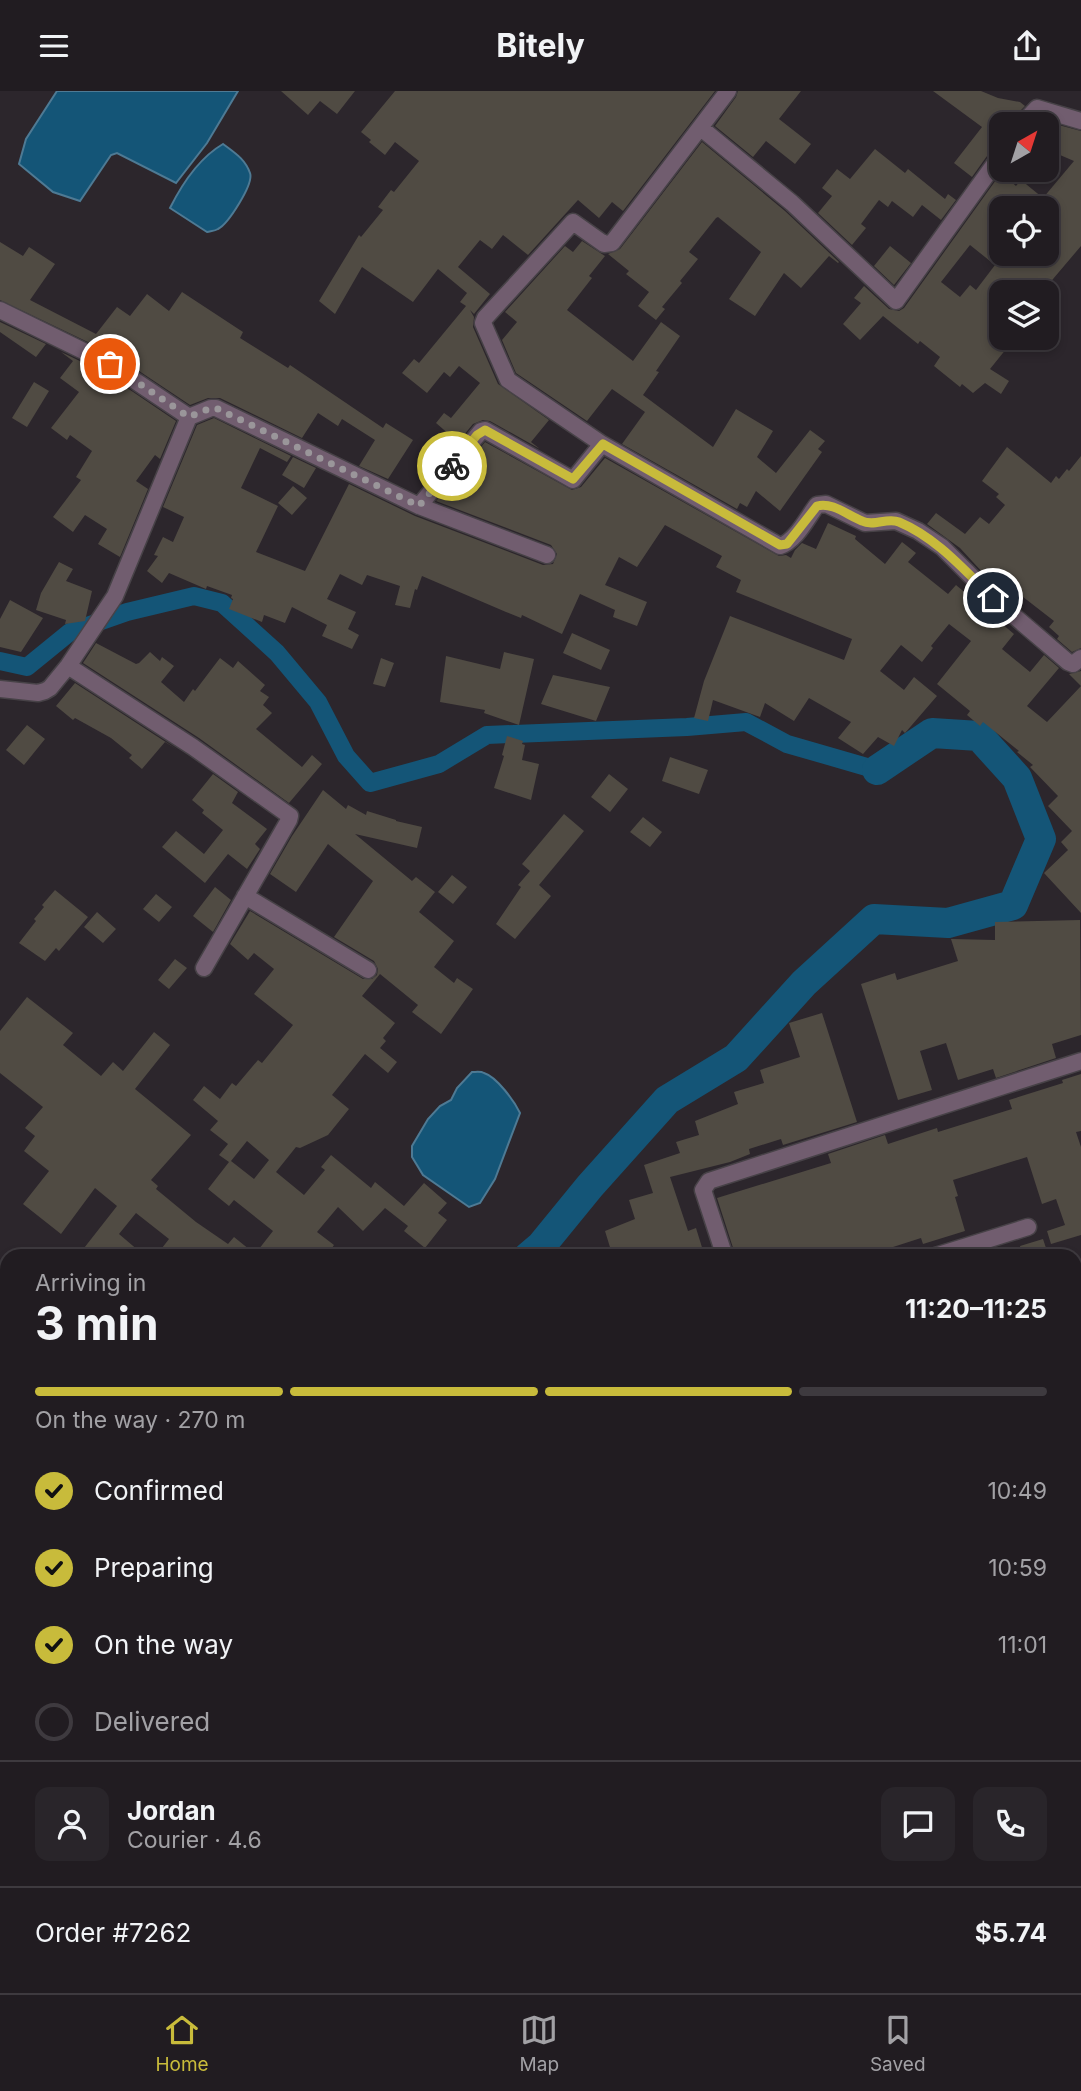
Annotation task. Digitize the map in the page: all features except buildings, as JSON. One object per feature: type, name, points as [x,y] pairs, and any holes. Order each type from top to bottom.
[{"type":"street","points":[[728,91],[612,243],[604,244],[573,222],[483,323],[508,380],[603,444],[780,545],[787,544],[817,506],[826,504],[865,523],[896,521],[918,531],[942,547],[993,598],[1068,662],[1073,664],[1081,658]]},
{"type":"street","points":[[1033,112],[1037,108],[1051,112]]},
{"type":"street","points":[[1059,114],[1081,121]]},
{"type":"street","points":[[701,128],[792,203],[896,301],[989,172]]},
{"type":"street","points":[[0,310],[110,364],[189,417]]},
{"type":"street","points":[[0,689],[38,693],[45,691],[68,666],[115,596],[189,417],[211,408],[216,408],[419,506],[547,555]]},
{"type":"street","points":[[419,506],[481,431],[485,430],[573,479],[603,444]]},
{"type":"street","points":[[68,666],[192,747],[289,817],[204,968]]},
{"type":"street","points":[[245,896],[368,970]]},
{"type":"street","points":[[722,1249],[704,1190],[709,1181],[1081,1061]]},
{"type":"street","points":[[958,1249],[1028,1227]]},
{"type":"water","points":[[57,91],[238,91],[207,143],[176,183],[117,153],[111,155],[80,201],[53,192],[19,164],[26,139]]},
{"type":"water","points":[[223,144],[242,160],[248,168],[250,178],[244,194],[228,220],[218,229],[207,232],[170,208],[192,172]]},
{"type":"water","points":[[472,1072],[483,1072],[500,1084],[520,1113],[495,1179],[480,1203],[469,1207],[423,1175],[412,1157],[412,1146],[428,1119],[440,1106],[451,1100],[457,1088]]},
{"type":"waterway","points":[[0,661],[27,667],[70,632],[127,612],[194,596],[222,603],[277,653],[318,702],[346,756],[370,783],[439,764],[487,735],[746,722],[787,744],[877,770]]},
{"type":"waterway","points":[[537,1249],[667,1100],[736,1058],[804,983],[874,919],[948,923],[1013,905],[1041,839],[1017,778],[979,736],[932,733],[877,770]]},
{"type":"way so far","points":[[110,364],[189,417],[216,408],[419,506],[452,466]]},
{"type":"route","points":[[452,466],[477,435],[485,430],[568,479],[575,478],[603,444],[780,545],[787,544],[817,506],[826,504],[865,523],[896,521],[918,531],[942,547],[993,598]]}]
